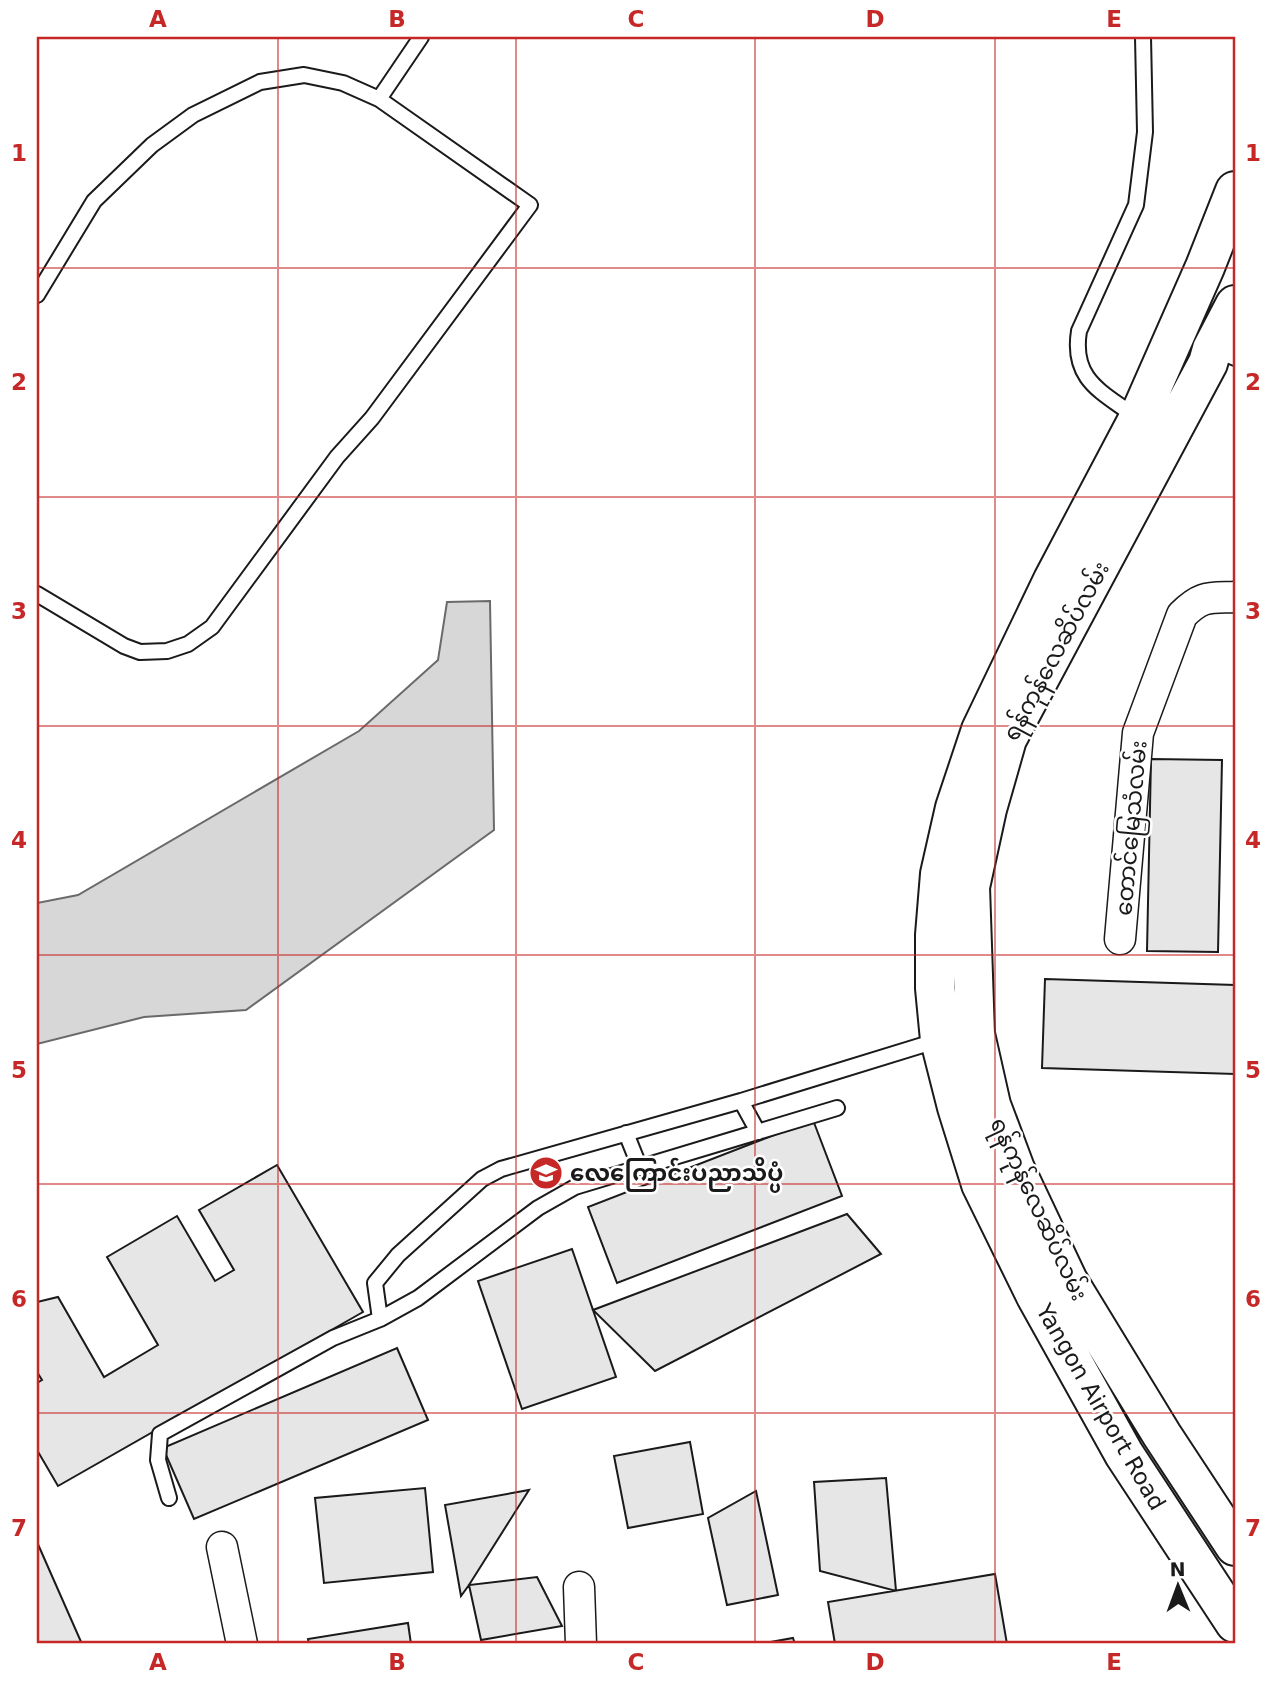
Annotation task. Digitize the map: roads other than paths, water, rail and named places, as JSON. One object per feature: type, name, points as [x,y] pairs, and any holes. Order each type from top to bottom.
[{"type":"main road","name":"ရန်ကုန်လေဆိပ်လမ်း","points":[[981,1184],[940,1040],[935,988],[935,935],[940,874],[955,808],[981,730],[1054,580],[1138,419],[1205,267],[1235,191]]},
{"type":"main road","name":"ရန်ကုန်လေဆိပ်လမ်း","points":[[1235,304],[1224,353],[1208,363],[1007,740],[987,809],[970,887],[975,1034],[991,1105],[1015,1169],[1068,1281],[1162,1435],[1235,1546]]},
{"type":"main road","name":"Yangon Airport Road","points":[[981,1184],[1036,1296],[1124,1454],[1235,1623]]},
{"type":"street","name":"တောင်မြေသံလမ်း","points":[[1120,939],[1139,733],[1182,615],[1195,602],[1208,597],[1235,597]]},
{"type":"street","points":[[222,1547],[243,1644]]},
{"type":"street","points":[[579,1587],[581,1644]]},
{"type":"lane","points":[[379,99],[421,37]]},
{"type":"lane","points":[[1138,419],[1092,384],[1081,369],[1076,350],[1079,331],[1136,205],[1145,132],[1143,37]]},
{"type":"lane","points":[[37,295],[94,201],[152,145],[193,115],[260,82],[304,75],[343,83],[379,99],[530,205],[372,418],[337,457],[212,627],[188,644],[167,651],[140,652],[124,646],[37,594]]},
{"type":"lane","points":[[380,1319],[375,1283],[398,1255],[482,1179],[501,1169],[741,1101],[940,1040]]},
{"type":"lane","points":[[741,1101],[758,1132]]},
{"type":"lane","points":[[169,1498],[158,1460],[160,1434],[333,1338],[380,1319],[418,1298],[538,1208],[575,1187],[837,1108]]},
{"type":"lane","points":[[626,1133],[640,1168]]},
{"type":"place","name":"လေကြောင်းပညာသိပ္ပံ","points":[[546,1173]]}]
